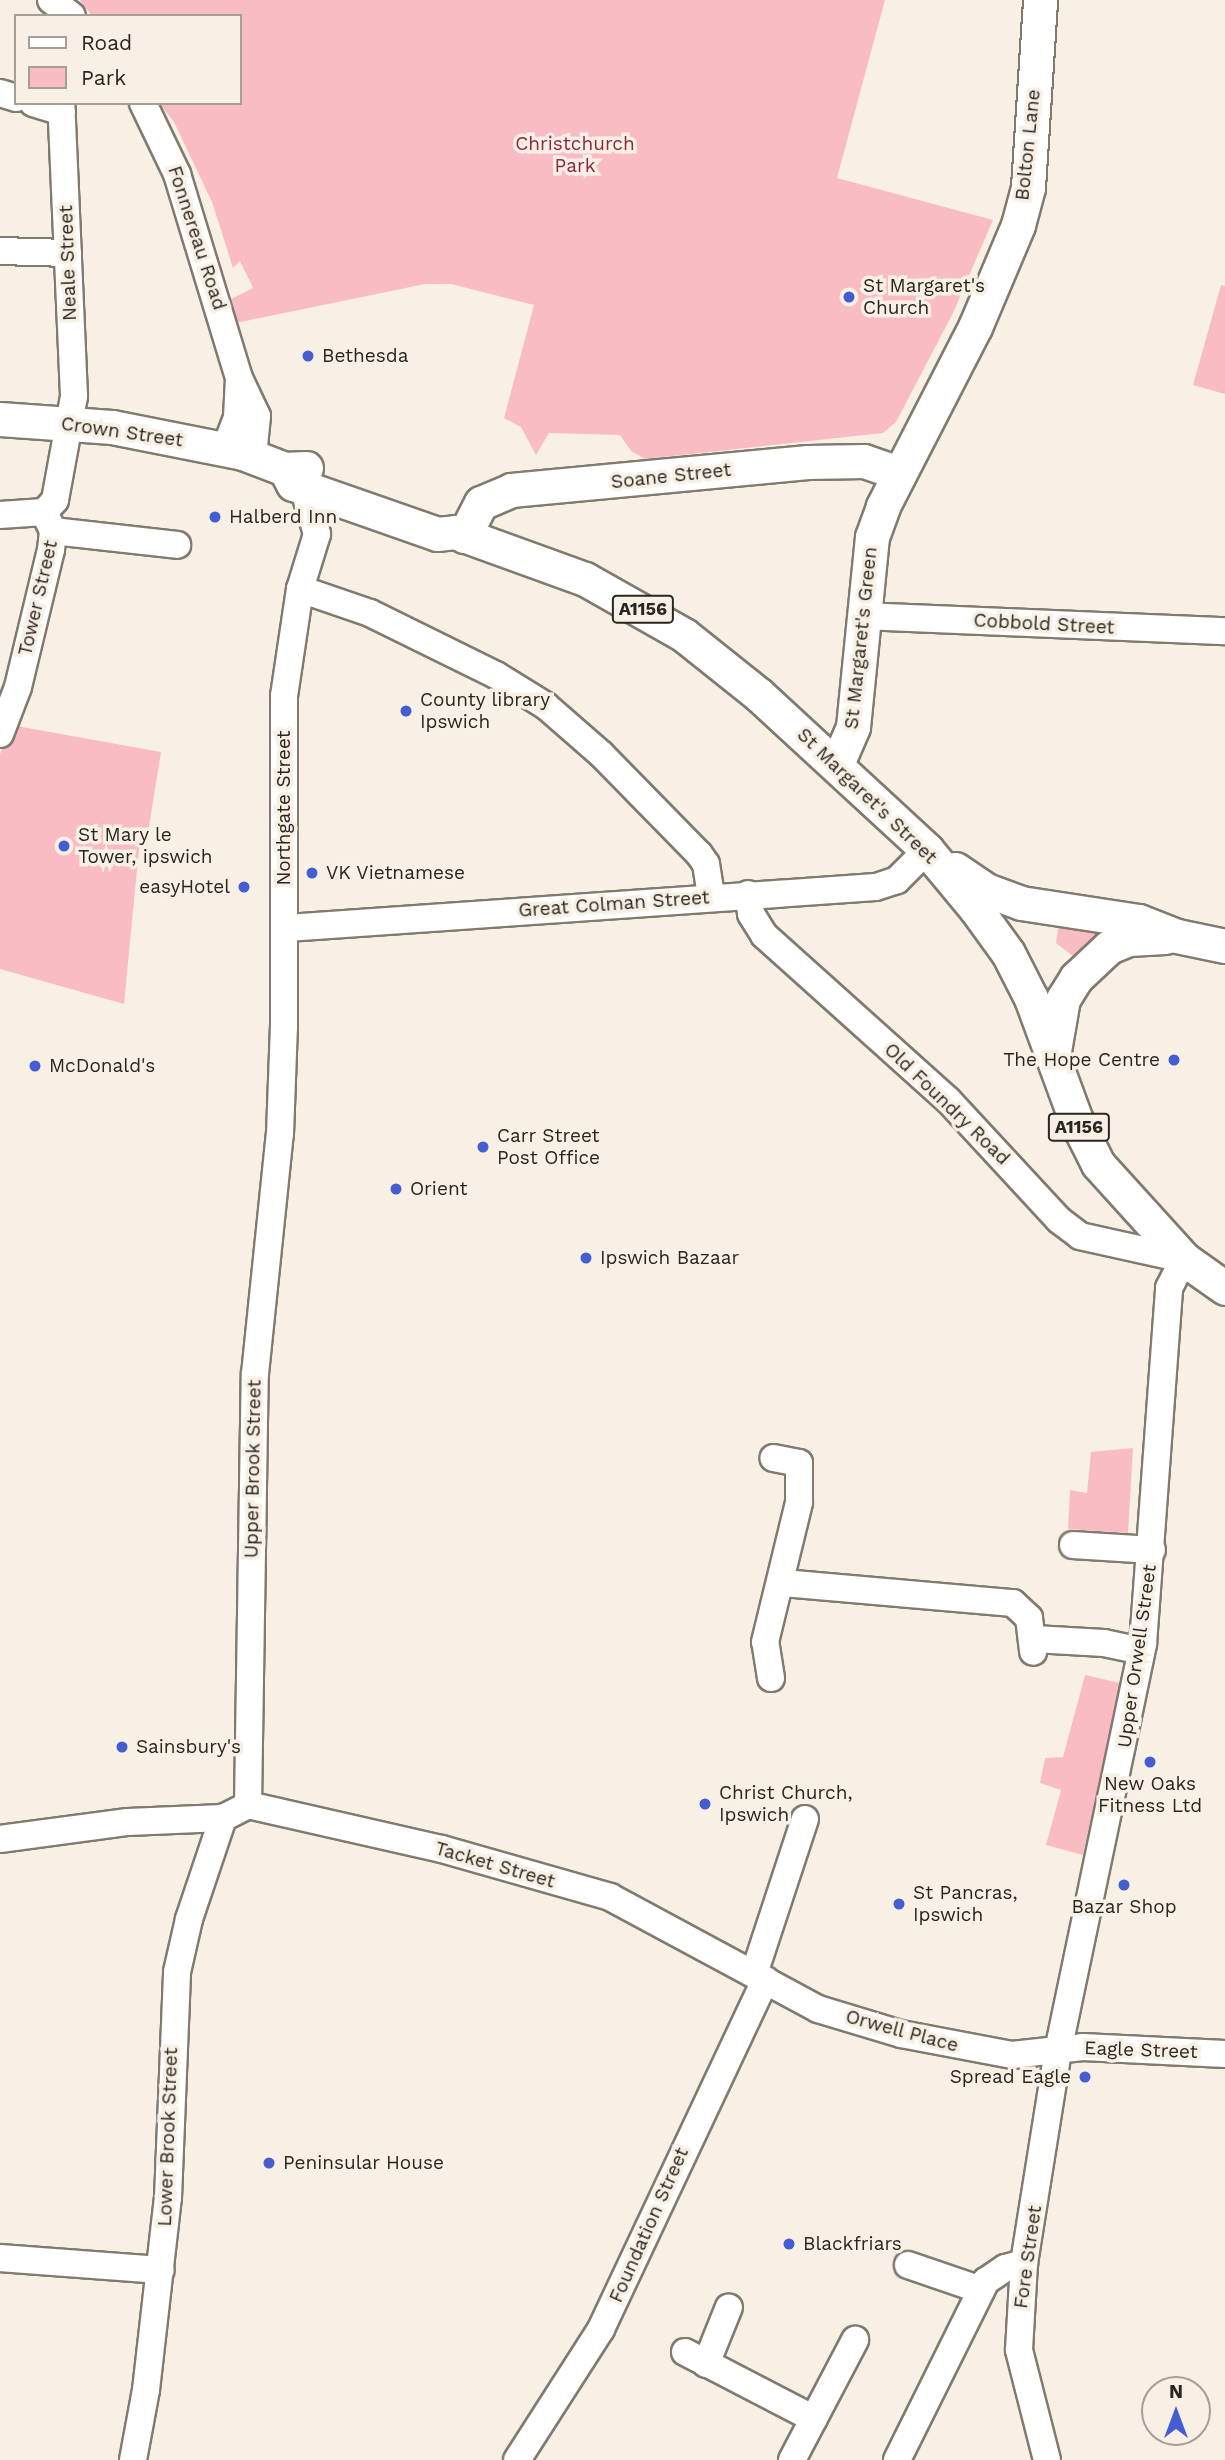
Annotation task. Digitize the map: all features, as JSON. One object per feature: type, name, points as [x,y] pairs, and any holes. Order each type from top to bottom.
[{"type":"main road","name":"Bolton Lane","points":[[900,473],[975,327],[1018,225],[1028,187],[1040,0]]},
{"type":"main road","name":"Crown Street","points":[[0,419],[70,422],[240,453]]},
{"type":"main road","name":"A1156","points":[[240,453],[294,478],[300,466],[449,519],[460,534]]},
{"type":"main road","name":"Soane Street","points":[[460,534],[481,503],[511,490],[808,462],[864,461],[900,473]]},
{"type":"main road","name":"St Margaret's Green","points":[[837,764],[853,727],[872,537],[900,473]]},
{"type":"main road","name":"St Margaret's Street","points":[[460,534],[585,579],[627,599],[684,635],[837,764],[927,850],[1008,953],[1054,1054],[1076,1120],[1098,1164],[1184,1259]]},
{"type":"main road","name":"A1156","points":[[927,850],[1001,896],[1139,921],[1177,936],[1225,946]]},
{"type":"main road","name":"A1156","points":[[1054,1054],[1063,999],[1096,957],[1129,939],[1177,936]]},
{"type":"main road","name":"A1156","points":[[1184,1259],[1225,1288]]},
{"type":"street","points":[[51,0],[70,14]]},
{"type":"street","name":"Fonnereau Road","points":[[144,105],[177,174],[239,378],[257,416],[240,453]]},
{"type":"street","name":"Neale Street","points":[[61,108],[74,396],[70,422]]},
{"type":"street","points":[[0,251],[68,253]]},
{"type":"street","name":"Tower Street","points":[[0,734],[18,687],[70,422]]},
{"type":"street","name":"Northgate Street","points":[[280,1134],[287,928],[282,857],[284,696],[300,589],[317,534],[294,478]]},
{"type":"street","points":[[0,515],[177,545]]},
{"type":"street","points":[[300,589],[370,613],[496,675],[545,706],[601,754],[699,854],[706,864],[711,897]]},
{"type":"street","name":"Cobbold Street","points":[[863,616],[1225,631]]},
{"type":"street","name":"Great Colman Street","points":[[287,928],[887,885],[905,874],[927,850]]},
{"type":"street","name":"Old Foundry Road","points":[[748,894],[751,914],[764,935],[948,1100],[1059,1220],[1080,1236],[1184,1259]]},
{"type":"street","name":"Upper Brook Street","points":[[248,1804],[255,1374],[280,1134]]},
{"type":"street","name":"Upper Orwell Street","points":[[1058,2051],[1141,1651],[1152,1550],[1169,1288],[1184,1259]]},
{"type":"street","points":[[771,1678],[765,1642],[783,1583],[799,1502],[799,1463],[773,1458]]},
{"type":"street","points":[[1073,1545],[1152,1550]]},
{"type":"street","points":[[783,1583],[1013,1603],[1029,1618],[1033,1646],[1104,1643],[1141,1651]]},
{"type":"street","points":[[0,1839],[128,1822],[223,1818],[248,1804]]},
{"type":"street","name":"Tacket Street","points":[[248,1804],[442,1849],[610,1897],[759,1977]]},
{"type":"street","name":"Lower Brook Street","points":[[133,2460],[161,2270],[168,2198],[176,1982],[187,1928],[223,1818]]},
{"type":"street","name":"Foundation Street","points":[[517,2460],[601,2329],[759,1977],[805,1819]]},
{"type":"street","name":"Orwell Place","points":[[759,1977],[818,2008],[901,2034],[989,2052],[1058,2051]]},
{"type":"street","name":"Eagle Street","points":[[1058,2051],[1083,2047],[1225,2054]]},
{"type":"street","name":"Fore Street","points":[[1047,2460],[1019,2350],[1024,2263],[1058,2051]]},
{"type":"street","points":[[0,2258],[161,2270]]},
{"type":"street","points":[[897,2460],[981,2290],[993,2274],[1024,2263]]},
{"type":"street","points":[[908,2265],[981,2290]]},
{"type":"street","points":[[729,2307],[695,2358],[814,2418]]},
{"type":"street","points":[[792,2460],[855,2340]]},
{"type":"green space","name":"Christchurch Park","points":[[80,0],[885,0],[837,178],[993,220],[953,313],[896,422],[883,433],[645,459],[631,451],[620,435],[549,433],[536,455],[521,427],[504,418],[534,305],[451,284],[425,284],[236,323],[229,300],[253,288],[240,261],[233,268],[212,202],[174,122],[161,105],[242,105],[242,14],[90,14]]},
{"type":"green space","points":[[1221,285],[1225,286],[1225,394],[1193,385]]},
{"type":"green space","points":[[11,725],[161,752],[147,839],[140,839],[124,1004],[0,969],[0,754]]},
{"type":"green space","points":[[1059,924],[1100,931],[1073,956],[1056,943]]},
{"type":"green space","points":[[1133,1448],[1128,1533],[1068,1529],[1070,1490],[1087,1493],[1091,1452]]},
{"type":"green space","points":[[1085,1675],[1120,1683],[1083,1855],[1046,1845],[1061,1790],[1040,1783],[1045,1758],[1063,1757]]},
{"type":"place","name":"St Margaret's Church","points":[[849,297]]},
{"type":"place","name":"Bethesda","points":[[308,356]]},
{"type":"place","name":"Halberd Inn","points":[[215,517]]},
{"type":"place","name":"County library Ipswich","points":[[406,711]]},
{"type":"place","name":"St Mary le Tower, ipswich","points":[[64,846]]},
{"type":"place","name":"VK Vietnamese","points":[[312,873]]},
{"type":"place","name":"easyHotel","points":[[244,887]]},
{"type":"place","name":"The Hope Centre","points":[[1174,1060]]},
{"type":"place","name":"McDonald's","points":[[35,1066]]},
{"type":"place","name":"Carr Street Post Office","points":[[483,1147]]},
{"type":"place","name":"Orient","points":[[396,1189]]},
{"type":"place","name":"Ipswich Bazaar","points":[[586,1258]]},
{"type":"place","name":"Sainsbury's","points":[[122,1747]]},
{"type":"place","name":"New Oaks Fitness Ltd","points":[[1150,1762]]},
{"type":"place","name":"Christ Church, Ipswich","points":[[705,1804]]},
{"type":"place","name":"Bazar Shop","points":[[1124,1885]]},
{"type":"place","name":"St Pancras, Ipswich","points":[[899,1904]]},
{"type":"place","name":"Spread Eagle","points":[[1085,2077]]},
{"type":"place","name":"Peninsular House","points":[[269,2163]]},
{"type":"place","name":"Blackfriars","points":[[789,2244]]}]
